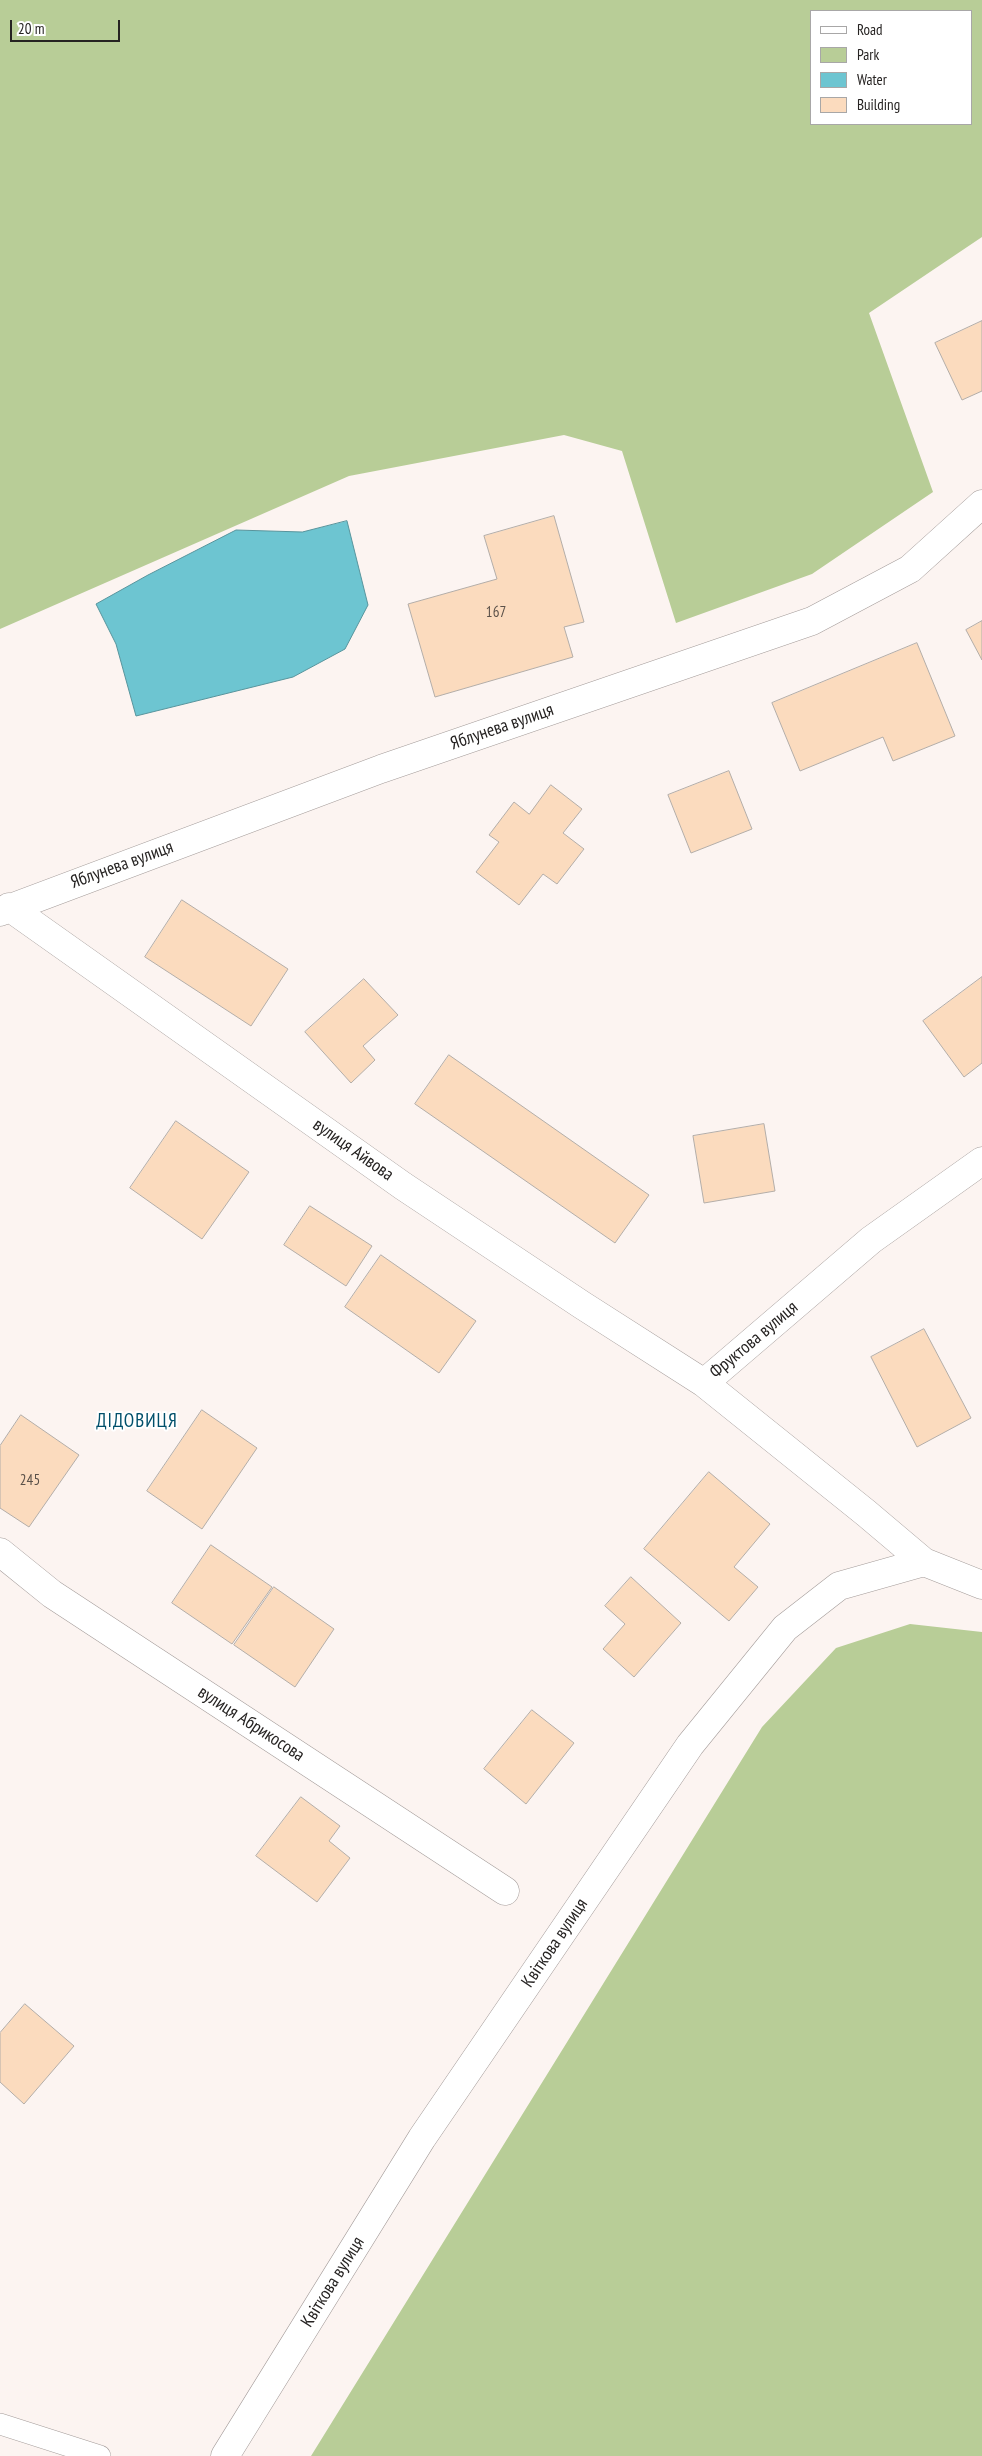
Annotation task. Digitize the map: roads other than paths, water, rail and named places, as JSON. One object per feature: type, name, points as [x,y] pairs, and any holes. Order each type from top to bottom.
[{"type":"street","name":"Яблунева вулиця","points":[[4,909],[381,769],[812,621],[910,569],[982,504]]},
{"type":"street","name":"вулиця Айвова","points":[[4,909],[403,1186],[582,1305],[704,1383]]},
{"type":"street","name":"Фруктова вулиця","points":[[924,1562],[704,1383],[871,1240],[982,1161]]},
{"type":"street","name":"вулиця Абрикосова","points":[[0,1552],[52,1594],[505,1891]]},
{"type":"street","points":[[924,1562],[982,1585]]},
{"type":"street","name":"Квіткова вулиця","points":[[225,2456],[422,2138],[690,1745],[785,1628],[839,1586],[924,1562]]},
{"type":"lane","points":[[0,2424],[100,2456]]},
{"type":"water","points":[[347,521],[368,605],[345,649],[293,677],[136,716],[116,644],[96,604],[236,530],[302,532]]},
{"type":"district","name":"ДІДОВИЦЯ","points":[[137,1422]]}]
